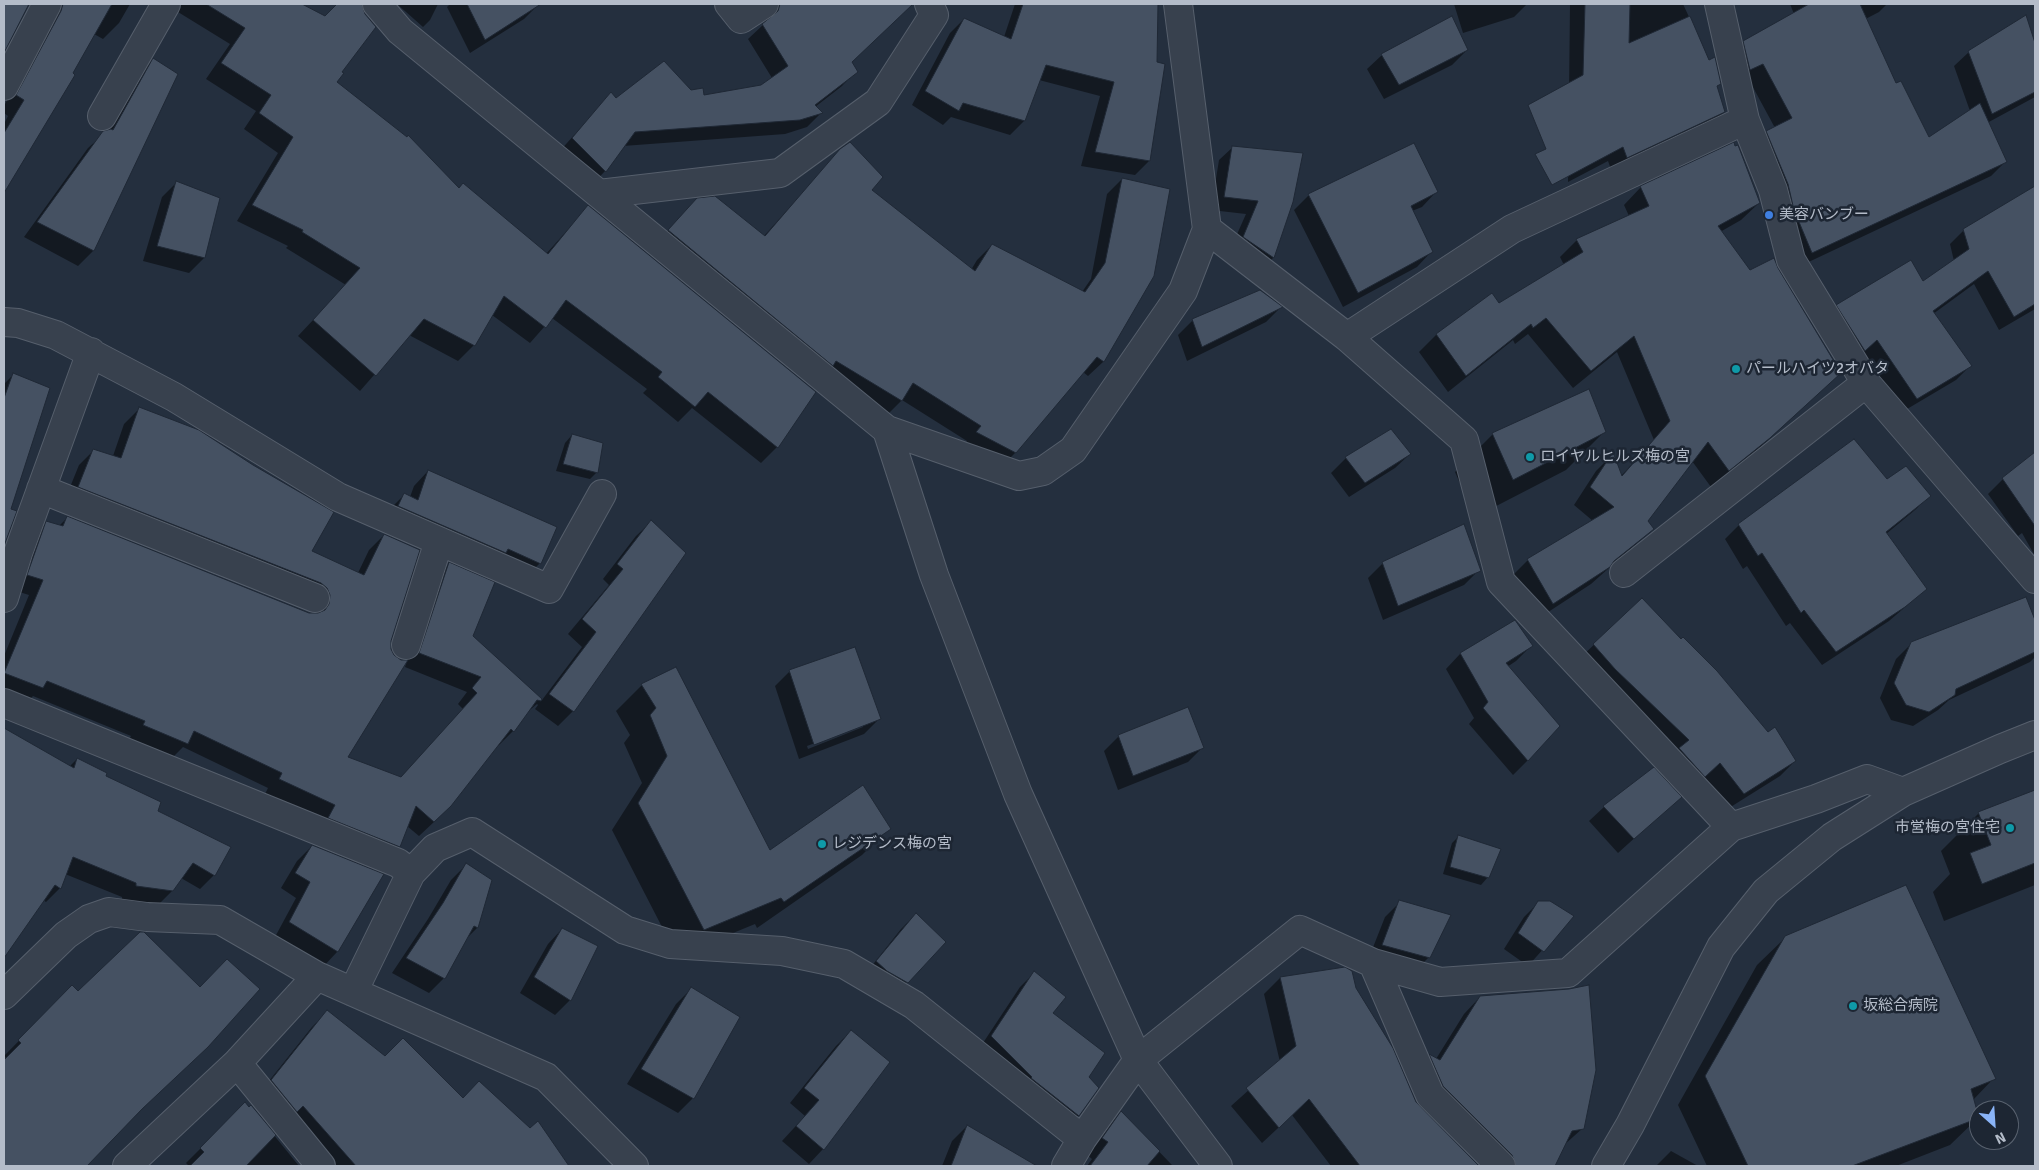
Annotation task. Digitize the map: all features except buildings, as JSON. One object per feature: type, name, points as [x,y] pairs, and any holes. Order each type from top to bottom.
[{"type":"street","points":[[4,86],[47,4]]},
{"type":"street","points":[[102,116],[166,4]]},
{"type":"street","points":[[377,4],[400,31],[886,430],[1019,476],[1043,471],[1072,450],[1183,291],[1207,229],[1178,4]]},
{"type":"street","points":[[729,4],[741,19],[764,4]]},
{"type":"street","points":[[599,194],[780,173],[878,102],[934,15],[929,4]]},
{"type":"street","points":[[1719,4],[1745,120],[1772,190],[1791,260],[1866,383],[2035,579]]},
{"type":"street","points":[[1347,337],[1512,229],[1745,120]]},
{"type":"street","points":[[1207,229],[1347,337],[1464,440],[1501,582],[1731,827]]},
{"type":"street","points":[[4,322],[18,323],[56,335],[91,352],[174,397],[338,496],[549,589],[602,494]]},
{"type":"street","points":[[4,598],[91,352]]},
{"type":"street","points":[[1624,572],[1866,383]]},
{"type":"street","points":[[886,430],[934,575],[1018,794],[1138,1060],[1218,1166]]},
{"type":"street","points":[[41,489],[316,598]]},
{"type":"street","points":[[406,644],[439,541]]},
{"type":"street","points":[[4,703],[398,863],[411,873]]},
{"type":"street","points":[[1606,1166],[1630,1125],[1721,947],[1766,891],[1832,838],[1903,792],[2000,748],[2035,735]]},
{"type":"street","points":[[1066,1166],[1082,1139],[1138,1060],[1300,930],[1373,963],[1440,982],[1568,973],[1731,827],[1867,780],[1903,792]]},
{"type":"street","points":[[353,992],[411,873],[435,848],[472,832],[626,930],[670,944],[782,951],[844,964],[914,1005],[1082,1139]]},
{"type":"street","points":[[4,994],[66,935],[89,919],[109,912],[147,917],[220,920],[318,976],[546,1077],[634,1166]]},
{"type":"street","points":[[1373,963],[1430,1095],[1501,1166]]},
{"type":"street","points":[[127,1166],[237,1063],[318,976]]},
{"type":"street","points":[[237,1063],[321,1166]]},
{"type":"place","name":"美容バンブー","points":[[1769,215]]},
{"type":"place","name":"パールハイツ2オバタ","points":[[1736,369]]},
{"type":"place","name":"ロイヤルヒルズ梅の宮","points":[[1530,457]]},
{"type":"place","name":"市営梅の宮住宅","points":[[2010,828]]},
{"type":"place","name":"レジデンス梅の宮","points":[[822,844]]},
{"type":"place","name":"坂総合病院","points":[[1853,1006]]}]
